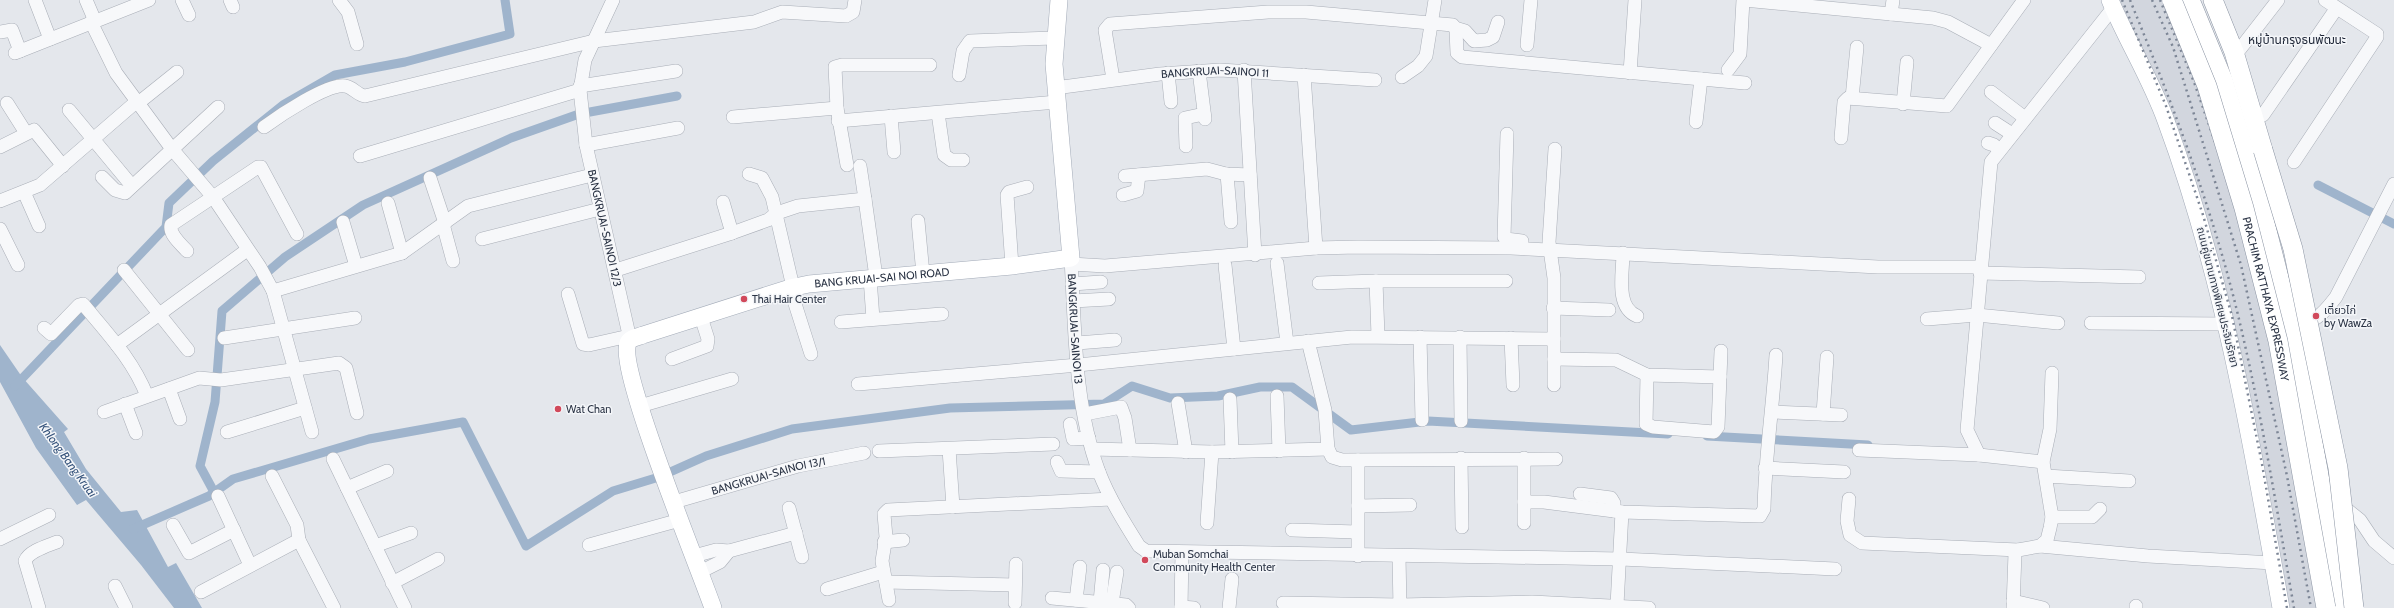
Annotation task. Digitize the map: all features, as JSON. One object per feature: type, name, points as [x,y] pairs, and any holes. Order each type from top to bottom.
[{"type":"highway","name":"PRACHIM RATTHAYA EXPRESSWAY","points":[[2172,0],[2207,86],[2244,208],[2278,341],[2326,608]]},
{"type":"highway","name":"PRACHIM RATTHAYA EXPRESSWAY","points":[[2190,0],[2223,80],[2260,203],[2294,337],[2343,608]]},
{"type":"highway","points":[[2214,0],[2234,52],[2293,249],[2338,468],[2355,608]]},
{"type":"main road","points":[[1059,0],[1054,38],[1056,95],[1072,269]]},
{"type":"main road","points":[[2200,0],[2223,59],[2296,326],[2328,494],[2355,608]]},
{"type":"main road","name":"ถนนคู่ขนานทางพิเศษประจิมรัถยา","points":[[2111,4],[2166,120],[2199,219],[2226,324],[2281,608]]},
{"type":"main road","name":"BANG KRUAI-SAI NOI ROAD","points":[[630,338],[701,317],[791,287],[873,278],[1012,266],[1072,269]]},
{"type":"main road","points":[[630,338],[627,348],[628,365],[640,406],[662,472],[713,608]]},
{"type":"street","points":[[36,0],[50,39]]},
{"type":"street","points":[[86,0],[110,63],[136,103],[172,149],[213,197],[247,250],[263,271],[273,292],[285,329],[312,432]]},
{"type":"street","points":[[0,32],[7,29],[12,30],[17,52],[133,3],[149,0]]},
{"type":"street","points":[[182,0],[189,15]]},
{"type":"street","points":[[339,0],[348,12],[357,44]]},
{"type":"street","name":"BANGKRUAI-SAINOI 12/3","points":[[613,0],[582,69],[580,88],[581,113],[592,175],[616,270],[630,338]]},
{"type":"street","points":[[264,126],[316,95],[340,87],[348,87],[365,96],[594,41],[754,22],[782,12],[846,16],[853,12],[855,0]]},
{"type":"street","points":[[1402,77],[1418,66],[1426,56],[1433,23],[1435,0]]},
{"type":"street","points":[[1526,46],[1531,0]]},
{"type":"street","points":[[1630,74],[1635,0]]},
{"type":"street","points":[[1728,70],[1740,54],[1744,0],[1784,1],[1941,20],[1991,45]]},
{"type":"street","points":[[1891,14],[1893,0]]},
{"type":"street","points":[[1841,138],[1844,102],[1852,98],[1903,104],[1946,106],[2024,0]]},
{"type":"street","points":[[2240,49],[2278,0]]},
{"type":"street","points":[[2294,162],[2377,37],[2377,34],[2336,9],[2325,0]]},
{"type":"street","points":[[1979,455],[1967,430],[1981,270],[1984,167],[1992,159],[1994,146],[2012,134],[2111,4]]},
{"type":"street","points":[[2263,115],[2336,9]]},
{"type":"street","points":[[1113,79],[1104,30],[1110,24],[1268,12],[1306,12],[1453,24],[1455,28],[1465,31],[1474,41],[1487,40],[1493,37],[1498,22]]},
{"type":"street","points":[[1455,28],[1457,53],[1462,57],[1630,74],[1745,83]]},
{"type":"street","points":[[959,75],[963,51],[970,41],[1054,38]]},
{"type":"street","points":[[1852,98],[1857,47]]},
{"type":"street","points":[[1903,104],[1908,62]]},
{"type":"street","points":[[846,165],[837,114],[834,70],[837,65],[930,64]]},
{"type":"street","points":[[1186,146],[1185,118],[1205,117],[1199,70]]},
{"type":"street","name":"BANGKRUAI-SAINOI 11","points":[[733,117],[837,114],[891,116],[938,113],[1056,95],[1113,79],[1199,70],[1244,70],[1375,80]]},
{"type":"street","points":[[1244,70],[1255,255]]},
{"type":"street","points":[[360,156],[580,88],[676,71]]},
{"type":"street","points":[[0,201],[40,185],[136,103],[177,72]]},
{"type":"street","points":[[1168,73],[1171,102]]},
{"type":"street","points":[[1304,75],[1316,248]]},
{"type":"street","points":[[1696,122],[1700,79]]},
{"type":"street","points":[[1991,92],[2025,118]]},
{"type":"street","points":[[7,103],[26,133]]},
{"type":"street","points":[[102,177],[119,193],[125,193],[218,107]]},
{"type":"street","points":[[69,110],[132,186]]},
{"type":"street","points":[[938,113],[944,155],[951,160],[963,160]]},
{"type":"street","points":[[891,116],[894,152]]},
{"type":"street","points":[[1995,123],[2012,134]]},
{"type":"street","points":[[586,145],[678,128]]},
{"type":"street","points":[[0,147],[26,133],[31,131],[37,132],[62,166]]},
{"type":"street","points":[[1507,134],[1504,236],[1510,240],[1550,251]]},
{"type":"street","points":[[1554,385],[1554,339],[1550,251],[1555,149]]},
{"type":"street","points":[[860,166],[873,278],[873,319]]},
{"type":"street","points":[[187,251],[173,236],[171,225],[260,167],[297,234]]},
{"type":"street","points":[[1125,176],[1207,169],[1227,174],[1250,175]]},
{"type":"street","points":[[749,174],[757,175],[765,181],[777,213],[791,287],[811,354]]},
{"type":"street","points":[[1227,174],[1231,222]]},
{"type":"street","points":[[273,292],[402,253],[468,206],[592,175]]},
{"type":"street","points":[[1123,195],[1137,191],[1139,175]]},
{"type":"street","points":[[430,178],[444,224],[453,262]]},
{"type":"street","points":[[1012,266],[1007,195],[1010,192],[1027,187]]},
{"type":"street","points":[[2296,326],[2312,322],[2325,312],[2347,278],[2377,216],[2393,189]]},
{"type":"street","points":[[24,192],[39,226]]},
{"type":"street","points":[[616,270],[732,233],[768,220],[777,213],[798,206],[865,199]]},
{"type":"street","points":[[723,202],[732,233]]},
{"type":"street","points":[[388,203],[402,253]]},
{"type":"street","points":[[482,239],[600,209]]},
{"type":"street","points":[[918,221],[923,274]]},
{"type":"street","points":[[343,222],[356,266]]},
{"type":"street","points":[[0,229],[18,265]]},
{"type":"street","points":[[1072,269],[1255,255],[1316,248],[1511,248],[1878,267],[2140,277]]},
{"type":"street","points":[[117,345],[247,250]]},
{"type":"street","points":[[1623,253],[1623,302],[1628,312],[1637,316]]},
{"type":"street","points":[[1278,263],[1287,343]]},
{"type":"street","points":[[1225,265],[1234,349]]},
{"type":"street","points":[[1072,269],[1101,282]]},
{"type":"street","name":"BANGKRUAI-SAINOI 13","points":[[1072,269],[1078,365],[1083,408],[1091,444],[1099,472],[1111,500],[1139,546],[1149,552],[1621,559],[1835,569]]},
{"type":"street","points":[[124,270],[188,350]]},
{"type":"street","points":[[1376,281],[1378,336]]},
{"type":"street","points":[[1319,282],[1506,281]]},
{"type":"street","points":[[568,294],[583,344],[589,345],[630,338]]},
{"type":"street","points":[[1073,301],[1109,299]]},
{"type":"street","points":[[44,328],[51,334],[79,305],[85,306],[136,370],[147,396]]},
{"type":"street","points":[[1553,308],[1609,310]]},
{"type":"street","points":[[841,322],[942,314]]},
{"type":"street","points":[[1927,319],[1977,315],[2058,323]]},
{"type":"street","points":[[672,359],[706,346],[708,340],[701,317]]},
{"type":"street","points":[[224,338],[355,318]]},
{"type":"street","points":[[2091,323],[2226,324]]},
{"type":"street","points":[[858,384],[1078,365],[1308,341],[1378,336],[1554,339]]},
{"type":"street","points":[[1420,337],[1422,420]]},
{"type":"street","points":[[1460,337],[1460,420]]},
{"type":"street","points":[[1511,338],[1513,385]]},
{"type":"street","points":[[1077,343],[1115,340]]},
{"type":"street","points":[[1308,341],[1325,410],[1328,449],[1336,459],[1556,459]]},
{"type":"street","points":[[1647,375],[1646,424],[1653,427],[1714,432],[1718,427],[1721,351]]},
{"type":"street","points":[[1524,502],[1544,502],[1618,512],[1760,516],[1764,509],[1765,468],[1768,435],[1773,412],[1776,356]]},
{"type":"street","points":[[1823,414],[1827,357]]},
{"type":"street","points":[[1554,359],[1616,360],[1647,375],[1720,377]]},
{"type":"street","points":[[104,412],[199,378],[213,379],[339,363],[346,368],[357,413]]},
{"type":"street","points":[[2040,546],[2047,540],[2052,516],[2043,462],[2050,429],[2052,373]]},
{"type":"street","points":[[640,406],[732,379]]},
{"type":"street","points":[[169,389],[180,419]]},
{"type":"street","points":[[1277,396],[1278,450]]},
{"type":"street","points":[[1230,399],[1232,452]]},
{"type":"street","points":[[1178,403],[1186,452]]},
{"type":"street","points":[[124,404],[136,432]]},
{"type":"street","points":[[227,432],[305,408]]},
{"type":"street","points":[[1083,408],[1121,408],[1125,418],[1130,450]]},
{"type":"street","points":[[1773,412],[1841,415]]},
{"type":"street","points":[[1070,424],[1073,439],[1091,444],[1130,450],[1232,452],[1328,449]]},
{"type":"street","points":[[879,450],[949,449],[1052,444]]},
{"type":"street","points":[[949,449],[954,507]]},
{"type":"street","points":[[1859,450],[1979,455],[2043,462]]},
{"type":"street","points":[[1207,523],[1212,452]]},
{"type":"street","name":"BANGKRUAI-SAINOI 13/1","points":[[674,502],[798,466],[864,453]]},
{"type":"street","points":[[1461,458],[1462,527]]},
{"type":"street","points":[[1524,458],[1524,523]]},
{"type":"street","points":[[333,459],[405,608]]},
{"type":"street","points":[[1358,460],[1358,556]]},
{"type":"street","points":[[1057,462],[1061,472],[1099,472]]},
{"type":"street","points":[[1765,468],[1844,472]]},
{"type":"street","points":[[346,488],[387,471]]},
{"type":"street","points":[[272,476],[297,525],[299,540],[334,608]]},
{"type":"street","points":[[2046,476],[2129,481]]},
{"type":"street","points":[[1580,494],[1611,498],[1618,512],[1621,559],[1617,605]]},
{"type":"street","points":[[2328,494],[2360,520],[2374,541],[2394,558]]},
{"type":"street","points":[[218,496],[250,564]]},
{"type":"street","points":[[1849,499],[1847,521],[1850,535],[1862,543],[2018,550],[2040,546],[2148,556],[2273,563]]},
{"type":"street","points":[[889,600],[882,554],[884,542],[884,514],[888,510],[1111,500]]},
{"type":"street","points":[[1358,506],[1410,505]]},
{"type":"street","points":[[789,508],[802,557]]},
{"type":"street","points":[[2052,516],[2092,517],[2100,509]]},
{"type":"street","points":[[0,539],[49,515]]},
{"type":"street","points":[[588,545],[680,520]]},
{"type":"street","points":[[173,525],[189,553],[234,530]]},
{"type":"street","points":[[1292,530],[1357,532]]},
{"type":"street","points":[[375,546],[411,533]]},
{"type":"street","points":[[697,564],[720,562],[729,552],[796,533]]},
{"type":"street","points":[[201,592],[250,564],[299,540]]},
{"type":"street","points":[[884,542],[903,540]]},
{"type":"street","points":[[2374,541],[2394,548]]},
{"type":"street","points":[[39,608],[26,561],[27,557],[57,542]]},
{"type":"street","points":[[2018,550],[2015,553],[2013,604],[2043,608]]},
{"type":"street","points":[[1182,553],[1181,608],[1194,608]]},
{"type":"street","points":[[1399,556],[1400,607]]},
{"type":"street","points":[[392,582],[438,559]]},
{"type":"street","points":[[1015,603],[1016,564]]},
{"type":"street","points":[[1076,600],[1080,567]]},
{"type":"street","points":[[1103,570],[1106,603]]},
{"type":"street","points":[[1106,603],[1117,572]]},
{"type":"street","points":[[827,589],[885,577],[1015,585]]},
{"type":"street","points":[[1229,608],[1232,579]]},
{"type":"street","points":[[115,586],[126,608]]},
{"type":"street","points":[[1052,598],[1126,605],[1129,608]]},
{"type":"street","points":[[1283,603],[1400,607],[1532,602],[1617,605],[1649,608]]},
{"type":"shaded area","points":[[2116,0],[2168,0],[2226,161],[2335,608],[2283,608],[2232,333]]},
{"type":"water","name":"Khlong Bang Kruai","points":[[0,345],[22,377],[68,429],[64,432],[86,469],[121,512],[137,510],[168,567],[176,563],[202,608],[174,608],[141,565],[86,500],[77,505],[36,448],[0,382]]},
{"type":"waterway","points":[[15,386],[166,227],[169,203],[213,161],[283,105],[335,75],[405,62],[510,34],[505,0]]},
{"type":"waterway","points":[[214,492],[200,466],[215,402],[222,311],[285,257],[363,205],[511,138],[579,114],[677,96]]},
{"type":"waterway","points":[[2318,185],[2394,224]]},
{"type":"waterway","points":[[133,529],[209,496],[233,479],[369,439],[463,422],[526,546],[613,491],[659,477],[706,456],[792,429],[950,408],[1104,404],[1132,386],[1170,398],[1218,396],[1260,387],[1292,387],[1351,430],[1428,421],[1668,434]]},
{"type":"waterway","points":[[1707,436],[1868,445]]},
{"type":"railway","points":[[2122,0],[2166,106],[2203,215],[2232,316],[2262,464],[2287,608]]},
{"type":"railway","points":[[2130,0],[2176,116],[2228,275],[2261,424],[2294,608]]},
{"type":"railway","points":[[2152,0],[2173,47],[2241,265],[2287,476],[2311,608]]},
{"type":"railway","points":[[2160,0],[2194,82],[2258,265],[2319,608]]},
{"type":"place","name":"Thai Hair Center","points":[[744,299]]},
{"type":"place","name":"เตี๋ยวไก่ by WawZa","points":[[2316,316]]},
{"type":"place","name":"Wat Chan","points":[[558,409]]},
{"type":"place","name":"Muban Somchai Community Health Center","points":[[1145,560]]},
{"type":"district","name":"หมู่บ้านกรุงธนพัฒนะ","points":[[2297,40]]}]
